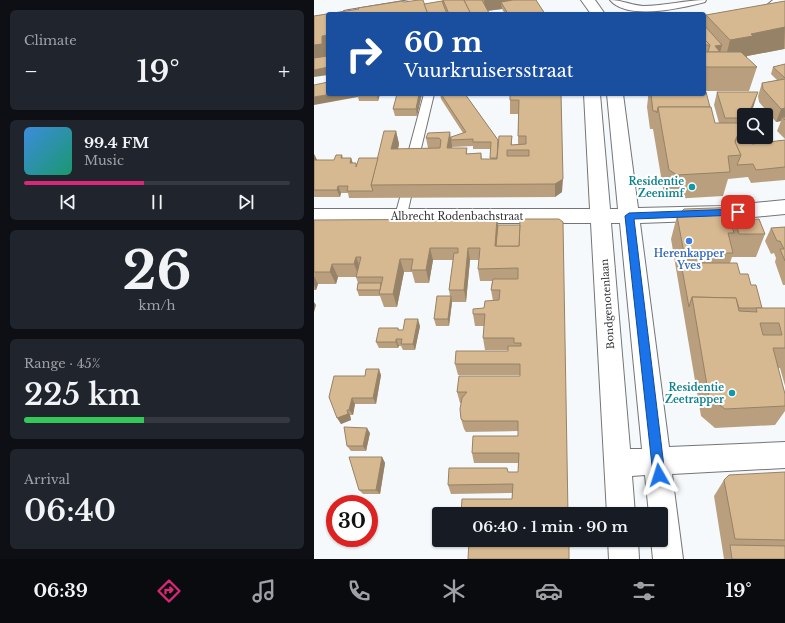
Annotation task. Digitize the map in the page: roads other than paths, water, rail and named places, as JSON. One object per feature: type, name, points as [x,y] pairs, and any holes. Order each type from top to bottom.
[{"type":"street","points":[[362,12],[437,0]]},
{"type":"street","points":[[588,0],[597,12]]},
{"type":"street","points":[[706,22],[755,13],[777,4]]},
{"type":"street","name":"Bondgenotenlaan","points":[[592,96],[621,507]]},
{"type":"street","points":[[615,96],[668,559]]},
{"type":"street","name":"Albrecht Rodenbachstraat","points":[[314,216],[403,207],[629,216],[722,213],[785,208]]},
{"type":"street","points":[[618,463],[785,455]]},
{"type":"street","points":[[623,547],[624,559]]},
{"type":"lane","points":[[614,0],[625,5],[640,8],[702,0]]},
{"type":"lane","points":[[412,161],[428,96]]},
{"type":"place","name":"Residentie Zeenimf","points":[[692,187]]},
{"type":"place","name":"Herenkapper Yves","points":[[689,241]]},
{"type":"place","name":"Residentie Zeetrapper","points":[[732,393]]}]
